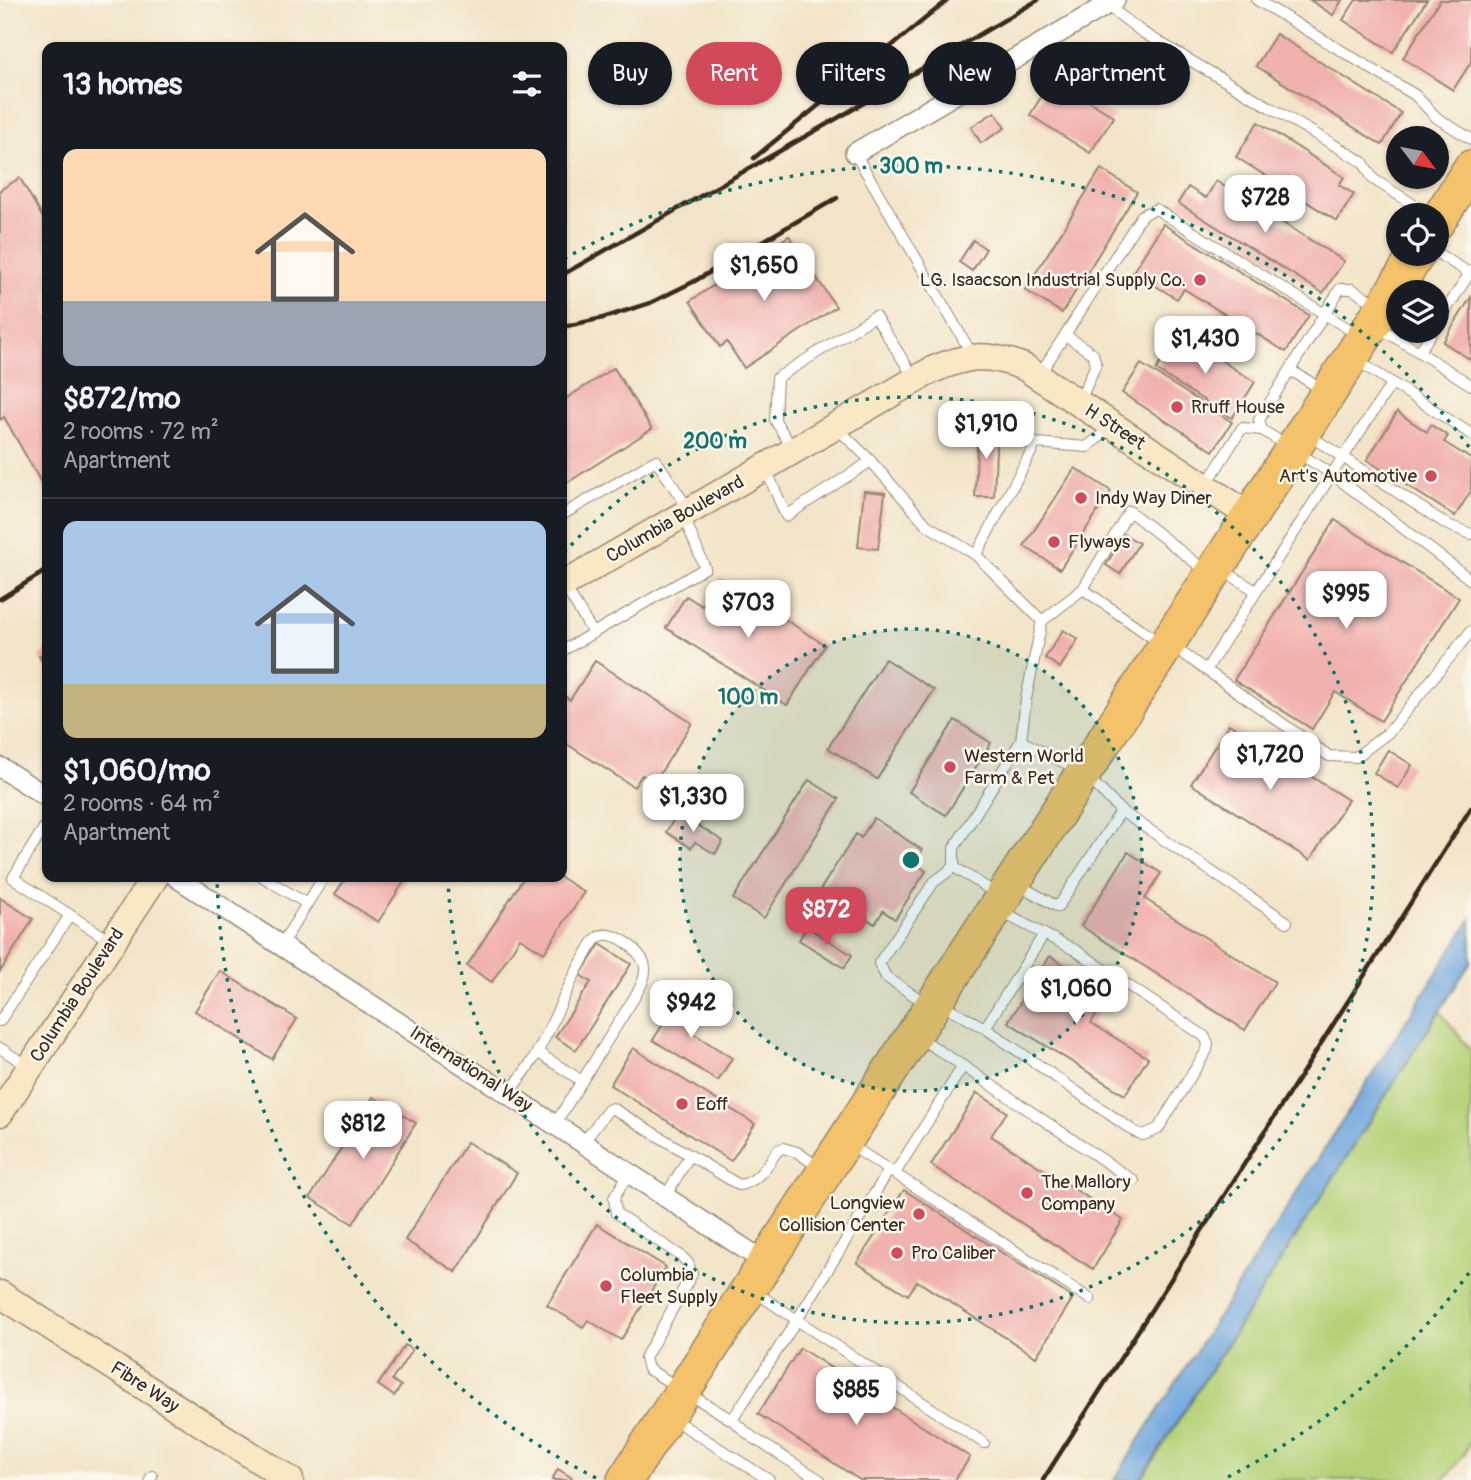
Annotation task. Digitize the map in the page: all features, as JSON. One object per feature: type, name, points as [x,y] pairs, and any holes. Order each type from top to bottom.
[{"type":"highway","points":[[1449,204],[1471,168]]},
{"type":"highway","points":[[625,1480],[1409,266]]},
{"type":"street","points":[[855,153],[1111,3]]},
{"type":"street","name":"H Street","points":[[973,357],[1003,358],[1024,367],[1250,516]]},
{"type":"street","name":"Columbia Boulevard","points":[[567,582],[915,380],[960,359],[973,357]]},
{"type":"street","points":[[0,767],[42,794]]},
{"type":"street","name":"Columbia Boulevard","points":[[0,1113],[152,882]]},
{"type":"street","name":"International Way","points":[[184,882],[665,1196],[757,1275]]},
{"type":"street","name":"Fibre Way","points":[[0,1294],[290,1480]]},
{"type":"lane","points":[[1257,0],[1415,95],[1437,118],[1471,139]]},
{"type":"lane","points":[[1111,3],[1142,32],[1363,162],[1373,179],[1405,203]]},
{"type":"lane","points":[[855,153],[973,357]]},
{"type":"lane","points":[[1038,377],[1142,215],[1156,209],[1325,314],[1419,352],[1471,385]]},
{"type":"lane","points":[[1449,243],[1471,273],[1449,306]]},
{"type":"lane","points":[[1262,430],[1259,419],[1340,289],[1352,289],[1367,331],[1392,383],[1471,434]]},
{"type":"lane","points":[[793,451],[775,420],[776,378],[875,316],[915,380]]},
{"type":"lane","points":[[1065,335],[1093,354],[1096,364],[1079,403]]},
{"type":"lane","points":[[1419,352],[1425,343]]},
{"type":"lane","points":[[1290,370],[1328,393]]},
{"type":"lane","points":[[1206,670],[1392,383]]},
{"type":"lane","points":[[835,426],[871,461],[927,525],[976,555],[1042,621]]},
{"type":"lane","points":[[976,555],[1036,443],[1087,447],[1113,426]]},
{"type":"lane","points":[[1205,486],[1242,428],[1262,430],[1344,457],[1448,525],[1471,534]]},
{"type":"lane","points":[[1299,440],[1332,474],[1471,580]]},
{"type":"lane","points":[[567,512],[656,460],[686,513],[705,568],[567,648]]},
{"type":"lane","points":[[765,467],[786,516],[871,461]]},
{"type":"lane","points":[[954,867],[954,848],[1021,741],[1026,699],[1042,621],[1083,589],[1129,511],[1214,571],[1256,591]]},
{"type":"lane","points":[[1083,589],[1329,756],[1356,757],[1389,732],[1471,631]]},
{"type":"lane","points":[[567,590],[593,632]]},
{"type":"lane","points":[[1021,741],[1083,772],[1121,811],[1287,922]]},
{"type":"lane","points":[[1003,896],[1058,907],[1121,811]]},
{"type":"lane","points":[[42,831],[13,878],[112,942]]},
{"type":"lane","points":[[927,1014],[985,1028],[1143,1135],[1158,1129],[1204,1059],[1208,1043],[1204,1037],[1075,950],[1044,934],[1003,896],[954,867]]},
{"type":"lane","points":[[954,867],[934,882],[880,963],[886,978],[927,1014],[964,1066],[1134,1181]]},
{"type":"lane","points":[[272,882],[307,904]]},
{"type":"lane","points":[[281,946],[321,882]]},
{"type":"lane","points":[[0,1021],[70,915]]},
{"type":"lane","points":[[985,1028],[1044,934]]},
{"type":"lane","points":[[508,1094],[537,1052],[576,971],[596,938],[612,935],[629,944],[646,965],[644,977],[634,998],[555,1124]]},
{"type":"lane","points":[[0,1048],[30,1068]]},
{"type":"lane","points":[[537,1052],[582,1081]]},
{"type":"lane","points":[[732,1420],[892,1172],[964,1066]]},
{"type":"lane","points":[[583,1143],[612,1108],[739,1185],[755,1179],[778,1150],[783,1148],[797,1152],[824,1170]]},
{"type":"lane","points":[[844,1141],[1090,1299]]},
{"type":"lane","points":[[665,1196],[690,1155]]},
{"type":"lane","points":[[629,1173],[614,1198],[617,1213],[681,1256],[688,1263],[692,1274],[645,1358],[648,1369],[675,1403],[769,1480]]},
{"type":"lane","points":[[757,1275],[797,1320],[984,1443]]},
{"type":"lane","points":[[675,1403],[732,1420],[752,1437],[820,1480]]},
{"type":"green space","points":[[1440,1011],[1471,1051],[1471,1439],[1465,1453],[1444,1480],[1141,1480]]},
{"type":"water","points":[[1471,919],[1471,962],[1140,1480],[1114,1480]]},
{"type":"building","points":[[1310,0],[1342,0],[1333,15]]},
{"type":"building","points":[[1356,0],[1427,0],[1393,52],[1343,20]]},
{"type":"building","points":[[1440,0],[1471,0],[1471,62],[1453,90],[1403,58]]},
{"type":"building","points":[[1276,34],[1401,113],[1393,126],[1386,126],[1386,138],[1382,145],[1256,66]]},
{"type":"building","points":[[1036,105],[1095,105],[1114,117],[1090,153],[1030,115]]},
{"type":"building","points":[[995,112],[1005,128],[981,143],[971,127]]},
{"type":"building","points":[[1258,122],[1344,177],[1339,185],[1354,194],[1337,221],[1236,157]]},
{"type":"building","points":[[1101,169],[1137,192],[1062,313],[1025,290]]},
{"type":"building","points":[[20,178],[42,216],[42,484],[4,417],[0,420],[0,190]]},
{"type":"building","points":[[1216,181],[1344,261],[1323,293],[1178,203],[1188,187],[1206,198]]},
{"type":"building","name":"LG. Isaacson Industrial Supply Co.","points":[[1163,224],[1309,315],[1286,352],[1184,289],[1177,299],[1133,272]]},
{"type":"building","points":[[789,236],[836,307],[744,368],[727,342],[720,347],[690,301]]},
{"type":"building","points":[[973,240],[986,249],[972,271],[959,262]]},
{"type":"building","points":[[1471,297],[1471,360],[1445,343],[1449,343],[1449,332]]},
{"type":"building","points":[[1179,334],[1255,382],[1232,418],[1156,370]]},
{"type":"building","name":"Rruff House","points":[[1141,364],[1232,422],[1213,451],[1122,393]]},
{"type":"building","points":[[614,368],[652,429],[567,483],[567,398]]},
{"type":"building","name":"Art's Automotive","points":[[1397,412],[1427,432],[1431,425],[1448,436],[1444,442],[1471,459],[1471,491],[1455,516],[1367,460]]},
{"type":"building","points":[[978,424],[997,425],[994,497],[975,497]]},
{"type":"building","points":[[1075,468],[1111,491],[1060,569],[1024,546]]},
{"type":"building","points":[[864,491],[885,493],[878,549],[858,547]]},
{"type":"building","points":[[1335,520],[1459,598],[1381,721],[1335,692],[1312,729],[1234,680]]},
{"type":"building","points":[[1124,534],[1139,543],[1120,574],[1106,565]]},
{"type":"building","points":[[720,578],[825,645],[787,705],[666,628],[686,596],[702,606]]},
{"type":"building","points":[[1063,630],[1078,639],[1060,668],[1045,658]]},
{"type":"building","points":[[885,659],[934,690],[877,779],[828,748]]},
{"type":"building","points":[[595,661],[692,723],[654,783],[642,775],[634,787],[567,744],[567,698],[570,700]]},
{"type":"building","name":"Western World Farm & Pet","points":[[955,720],[991,743],[946,815],[909,792]]},
{"type":"building","points":[[1229,724],[1348,800],[1310,860],[1191,784]]},
{"type":"building","points":[[1388,750],[1412,765],[1398,788],[1374,773]]},
{"type":"building","points":[[809,780],[839,799],[764,918],[733,899]]},
{"type":"building","points":[[678,813],[723,841],[715,854],[695,842],[691,848],[666,832]]},
{"type":"building","points":[[874,818],[922,850],[914,863],[926,871],[895,919],[883,911],[875,924],[820,890],[856,834],[861,838]]},
{"type":"building","points":[[1128,852],[1161,873],[1145,899],[1275,982],[1245,1030],[1081,926]]},
{"type":"building","points":[[567,881],[584,892],[544,953],[520,938],[492,982],[467,966],[521,882]]},
{"type":"building","points":[[343,882],[404,882],[378,922],[335,894]]},
{"type":"building","points":[[0,898],[33,919],[0,972]]},
{"type":"building","points":[[807,927],[852,955],[844,968],[799,940]]},
{"type":"building","points":[[600,944],[631,964],[576,1050],[555,1037],[591,982],[580,975]]},
{"type":"building","points":[[1050,956],[1109,994],[1091,1023],[1148,1058],[1125,1095],[1008,1022]]},
{"type":"building","points":[[220,971],[297,1019],[272,1059],[195,1011]]},
{"type":"building","points":[[681,996],[704,1010],[691,1032],[732,1058],[718,1081],[653,1040]]},
{"type":"building","name":"Eoff","points":[[633,1048],[755,1124],[731,1161],[610,1085]]},
{"type":"building","name":"The Mallory Company","points":[[977,1093],[1007,1112],[991,1136],[1123,1220],[1093,1269],[931,1165]]},
{"type":"building","points":[[373,1097],[416,1123],[353,1224],[310,1198]]},
{"type":"building","points":[[467,1142],[517,1173],[456,1272],[405,1240]]},
{"type":"building","points":[[904,1190],[1073,1298],[1036,1357],[917,1281],[908,1295],[857,1263]]},
{"type":"building","name":"Columbia Fleet Supply","points":[[597,1224],[666,1267],[621,1340],[588,1320],[583,1327],[547,1305]]},
{"type":"building","points":[[405,1345],[412,1350],[392,1380],[401,1386],[394,1396],[378,1385]]},
{"type":"building","points":[[800,1348],[970,1457],[955,1480],[860,1480],[758,1414]]},
{"type":"building","points":[[558,1469],[572,1478],[571,1480],[552,1480]]},
{"type":"railway","points":[[754,158],[948,0]]},
{"type":"railway","points":[[567,272],[1038,0]]},
{"type":"railway","points":[[567,326],[650,303],[693,282],[837,198]]},
{"type":"railway","points":[[0,599],[42,573]]},
{"type":"railway","points":[[1043,1480],[1471,808]]},
{"type":"place","name":"LG. Isaacson Industrial Supply Co.","points":[[1200,280]]},
{"type":"place","name":"Rruff House","points":[[1177,407]]},
{"type":"place","name":"Art's Automotive","points":[[1431,476]]},
{"type":"place","name":"Indy Way Diner","points":[[1081,498]]},
{"type":"place","name":"Flyways","points":[[1054,542]]},
{"type":"place","name":"Western World Farm & Pet","points":[[950,767]]},
{"type":"place","name":"Eoff","points":[[682,1104]]},
{"type":"place","name":"The Mallory Company","points":[[1027,1193]]},
{"type":"place","name":"Longview Collision Center","points":[[919,1214]]},
{"type":"place","name":"Pro Caliber","points":[[897,1253]]},
{"type":"place","name":"Columbia Fleet Supply","points":[[606,1286]]}]
